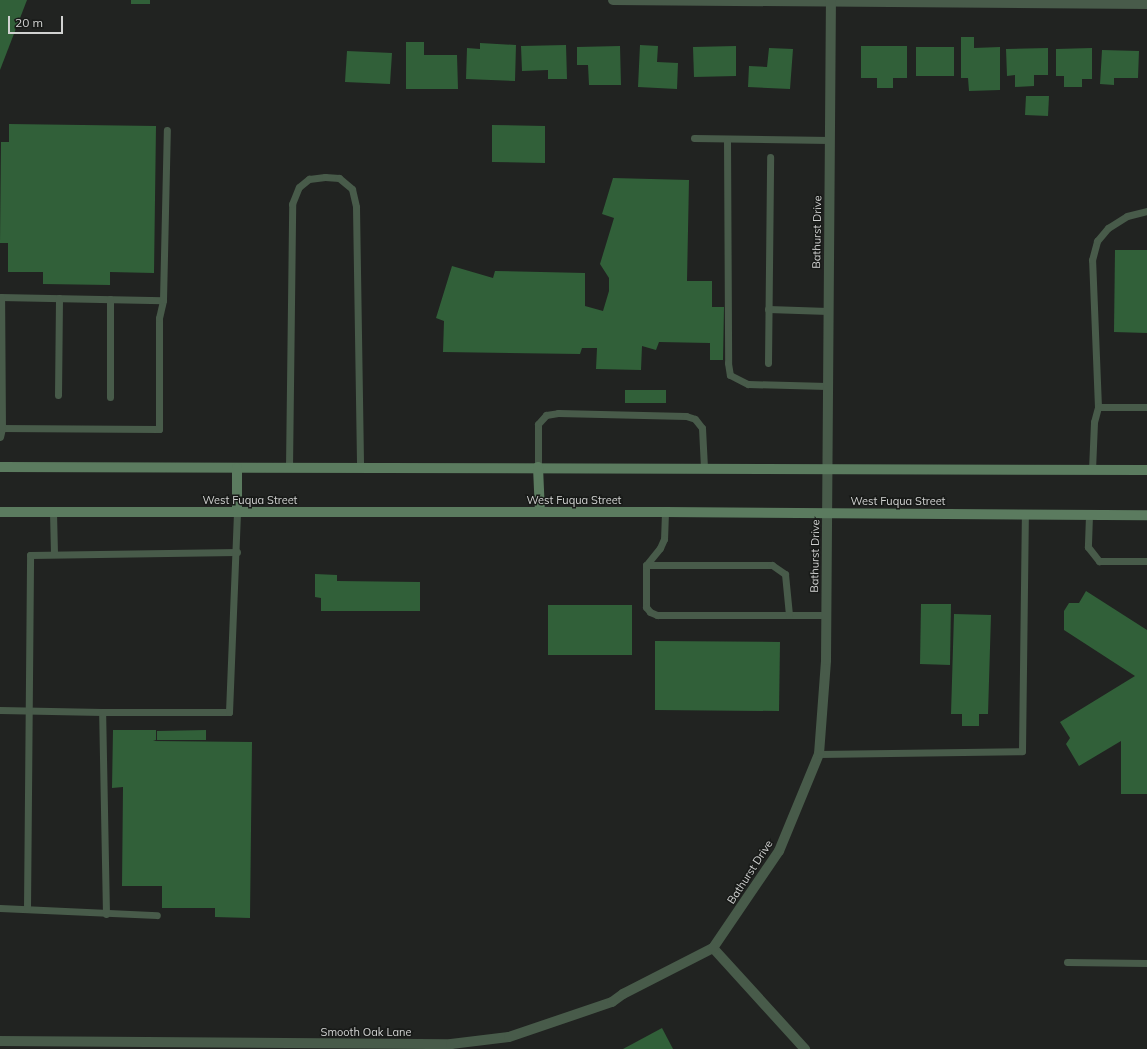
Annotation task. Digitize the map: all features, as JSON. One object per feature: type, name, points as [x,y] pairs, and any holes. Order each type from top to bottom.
[{"type":"main road","points":[[0,467],[538,467],[1147,470]]},
{"type":"main road","points":[[538,467],[540,512]]},
{"type":"main road","points":[[237,468],[237,512]]},
{"type":"main road","name":"West Fuqua Street","points":[[0,512],[665,512],[1147,515]]},
{"type":"street","points":[[614,0],[1147,4]]},
{"type":"street","name":"Bathurst Drive","points":[[713,948],[779,851],[819,754],[826,660],[827,614],[828,513],[826,468],[831,1]]},
{"type":"street","points":[[713,948],[805,1049]]},
{"type":"street","name":"Smooth Oak Lane","points":[[0,1042],[451,1044],[509,1037],[612,1002],[623,994],[713,948]]},
{"type":"lane","points":[[1,428],[159,429],[159,318],[163,300],[167,130]]},
{"type":"lane","points":[[694,138],[727,140],[830,140]]},
{"type":"lane","points":[[727,140],[728,364],[730,375],[738,381],[748,384],[827,386]]},
{"type":"lane","points":[[768,363],[770,157]]},
{"type":"lane","points":[[289,468],[292,204],[298,187],[310,179],[325,177],[339,178],[352,189],[356,207],[360,468]]},
{"type":"lane","points":[[1092,470],[1094,422],[1098,407],[1092,260],[1097,241],[1108,228],[1127,216],[1147,211]]},
{"type":"lane","points":[[0,437],[1,297],[163,300]]},
{"type":"lane","points":[[58,395],[59,298]]},
{"type":"lane","points":[[110,299],[110,397]]},
{"type":"lane","points":[[768,309],[828,310]]},
{"type":"lane","points":[[1098,407],[1147,407]]},
{"type":"lane","points":[[538,467],[538,424],[546,415],[558,413],[686,416],[695,419],[702,428],[704,468]]},
{"type":"lane","points":[[53,512],[54,554]]},
{"type":"lane","points":[[0,710],[28,712],[229,712],[237,552],[237,512]]},
{"type":"lane","points":[[665,512],[664,539],[660,548],[646,564],[646,606],[650,612],[657,615],[827,614]]},
{"type":"lane","points":[[819,754],[1022,751],[1025,514]]},
{"type":"lane","points":[[1089,515],[1088,548],[1099,561],[1147,561]]},
{"type":"lane","points":[[27,909],[30,555],[237,552]]},
{"type":"lane","points":[[646,564],[772,565],[785,574],[789,615]]},
{"type":"lane","points":[[102,712],[106,914]]},
{"type":"lane","points":[[0,908],[106,914],[157,915]]},
{"type":"lane","points":[[1067,962],[1147,963]]},
{"type":"building","points":[[0,0],[27,0],[0,70]]},
{"type":"building","points":[[131,0],[150,0],[150,4],[131,4]]},
{"type":"building","points":[[961,37],[974,37],[974,48],[1000,47],[1000,90],[969,91],[968,78],[961,78]]},
{"type":"building","points":[[406,42],[424,42],[424,55],[457,55],[458,89],[406,89]]},
{"type":"building","points":[[480,43],[516,45],[515,81],[466,79],[467,48],[480,49]]},
{"type":"building","points":[[566,45],[567,79],[548,79],[548,70],[522,71],[521,46]]},
{"type":"building","points":[[640,45],[658,46],[657,62],[678,63],[677,89],[638,87]]},
{"type":"building","points":[[620,46],[621,85],[589,85],[588,65],[577,65],[577,47]]},
{"type":"building","points":[[736,46],[736,76],[694,77],[693,47]]},
{"type":"building","points":[[861,46],[907,46],[907,78],[893,78],[893,88],[877,88],[877,78],[861,78]]},
{"type":"building","points":[[916,47],[954,47],[954,76],[916,76]]},
{"type":"building","points":[[769,48],[793,49],[790,89],[748,87],[749,66],[767,67]]},
{"type":"building","points":[[1048,48],[1048,75],[1034,75],[1034,86],[1015,87],[1015,75],[1007,76],[1006,49]]},
{"type":"building","points":[[1092,48],[1092,79],[1082,79],[1082,87],[1064,87],[1064,76],[1056,76],[1056,49]]},
{"type":"building","points":[[1102,50],[1139,51],[1138,78],[1114,78],[1114,85],[1100,84]]},
{"type":"building","points":[[347,51],[392,53],[390,84],[345,82]]},
{"type":"building","points":[[1026,96],[1049,96],[1048,116],[1025,115]]},
{"type":"building","points":[[9,124],[156,126],[154,273],[110,272],[110,285],[43,284],[43,272],[8,272],[8,243],[0,243],[1,142],[9,142]]},
{"type":"building","points":[[492,125],[545,126],[545,163],[492,162]]},
{"type":"building","points":[[613,178],[689,180],[687,281],[712,281],[712,307],[724,307],[723,360],[710,360],[710,343],[659,342],[656,350],[642,346],[641,370],[596,369],[597,348],[582,348],[580,354],[443,352],[444,321],[436,318],[452,266],[493,278],[495,271],[585,273],[585,306],[603,311],[609,291],[609,278],[600,264],[614,218],[602,214]]},
{"type":"building","points":[[1115,250],[1147,250],[1147,333],[1114,332]]},
{"type":"building","points":[[625,390],[666,390],[666,403],[625,403]]},
{"type":"building","points":[[315,574],[337,575],[337,581],[420,582],[420,611],[321,611],[321,598],[315,597]]},
{"type":"building","points":[[1086,591],[1147,630],[1147,794],[1121,794],[1121,741],[1079,766],[1066,744],[1070,738],[1060,722],[1135,676],[1064,630],[1064,611],[1069,603],[1079,603]]},
{"type":"building","points":[[921,604],[951,604],[950,665],[920,664]]},
{"type":"building","points":[[548,605],[632,605],[632,655],[548,655]]},
{"type":"building","points":[[954,614],[991,615],[988,714],[979,714],[979,726],[962,726],[962,714],[951,714]]},
{"type":"building","points":[[655,641],[780,642],[779,711],[655,710]]},
{"type":"building","points":[[113,730],[156,730],[156,740],[153,741],[252,742],[250,918],[215,917],[215,908],[162,908],[162,886],[122,886],[123,787],[112,788]]},
{"type":"building","points":[[206,730],[206,740],[157,740],[157,731]]},
{"type":"building","points":[[662,1028],[673,1049],[623,1049]]}]
